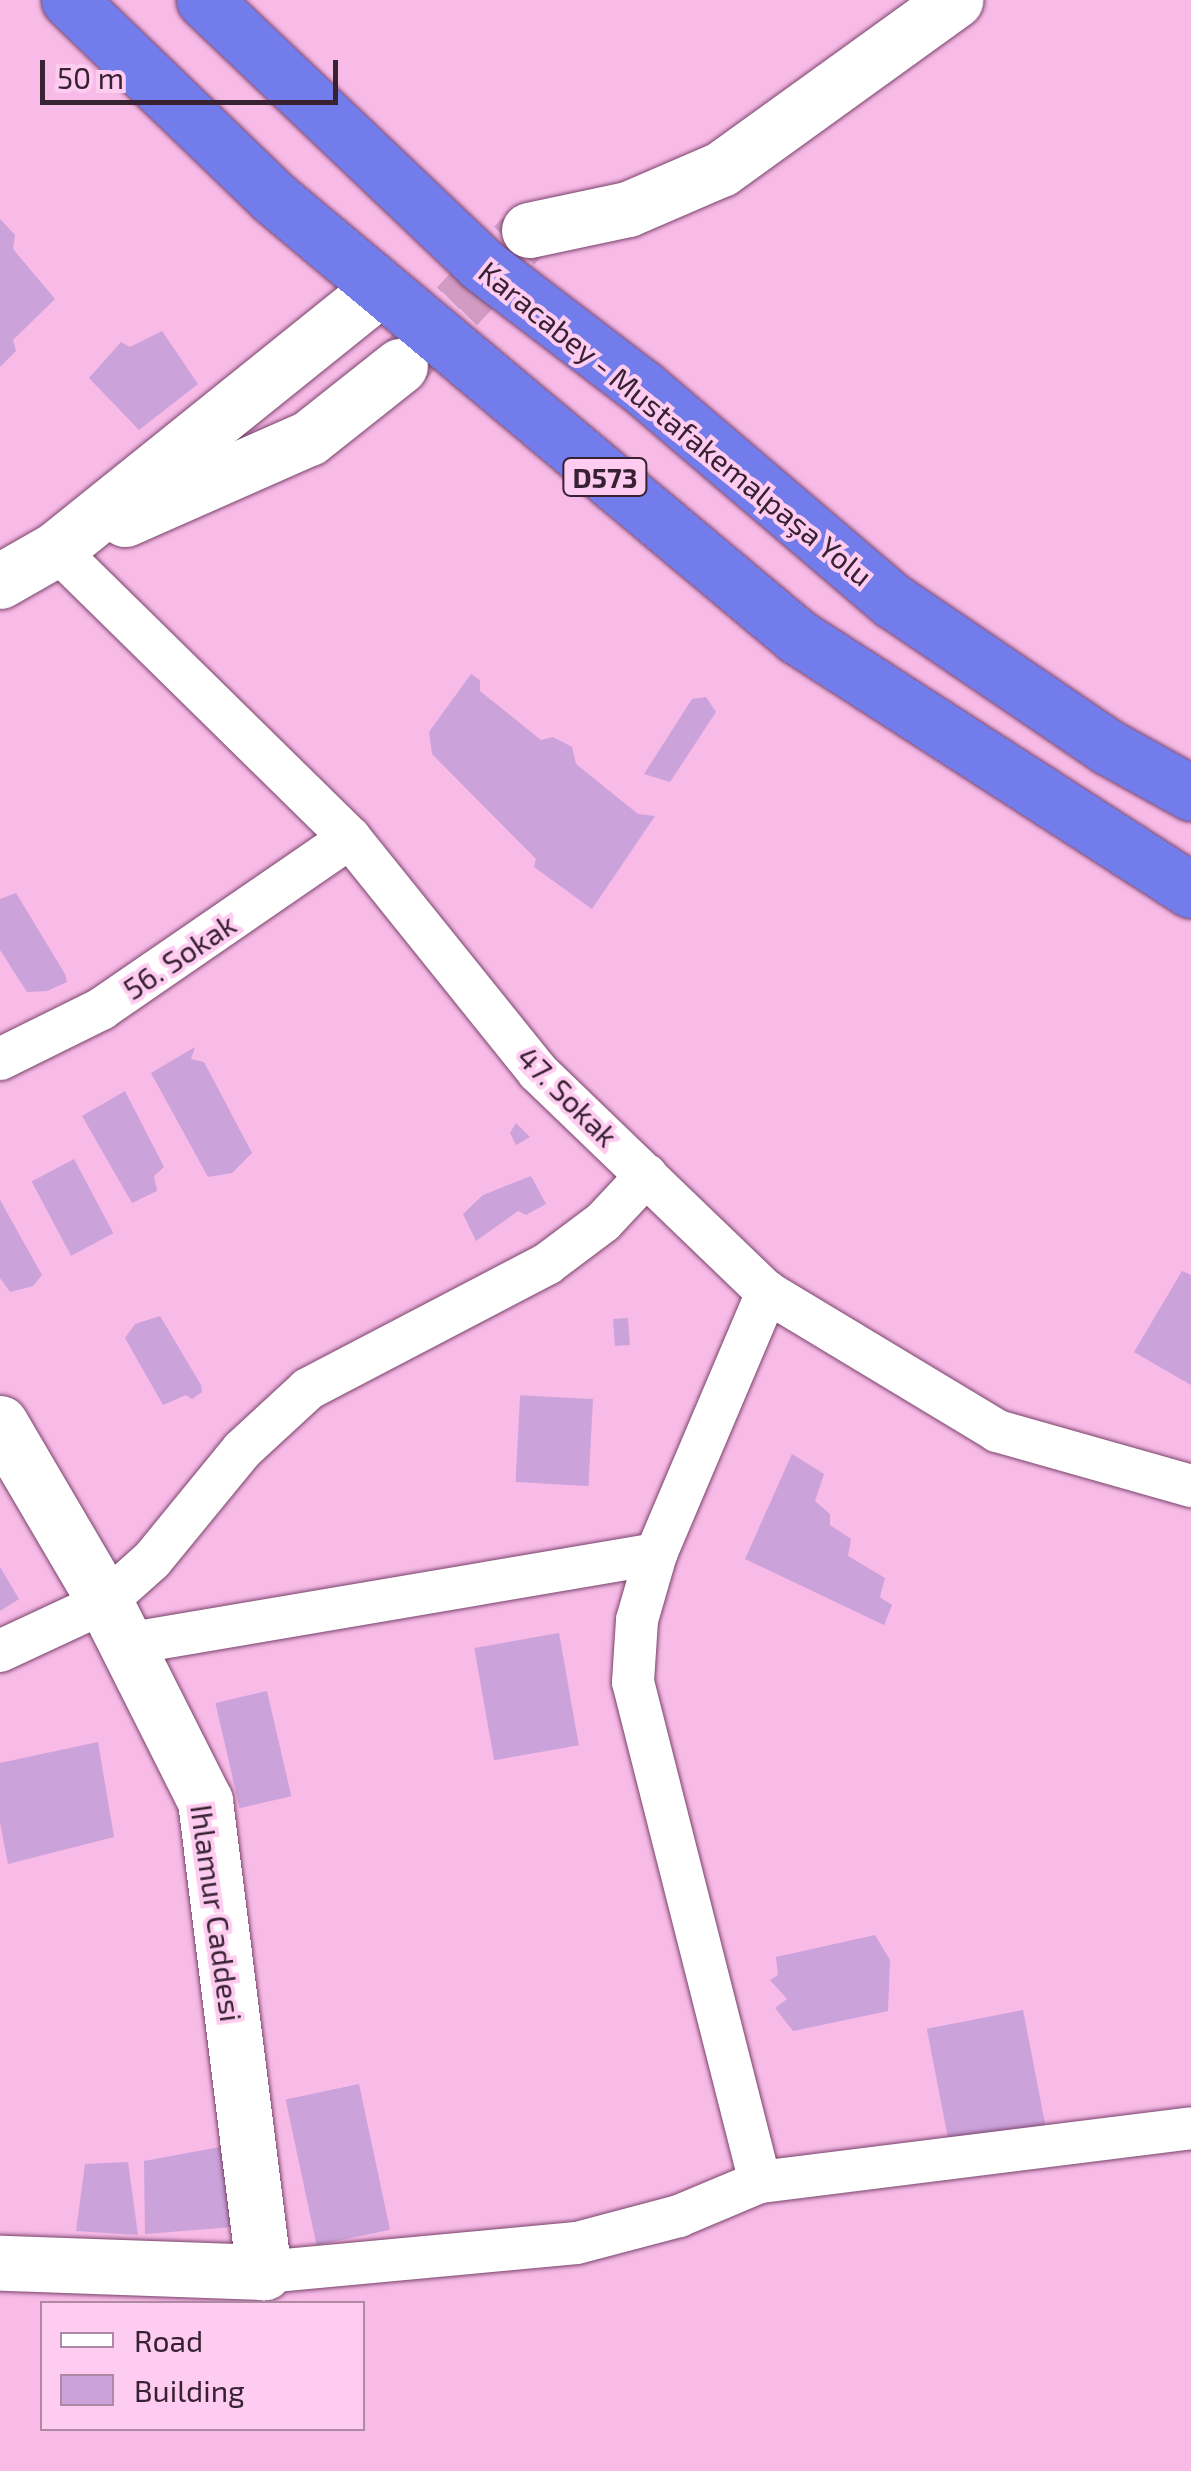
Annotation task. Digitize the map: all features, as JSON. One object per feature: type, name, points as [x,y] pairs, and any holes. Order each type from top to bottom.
[{"type":"highway","name":"D573","points":[[70,0],[274,198],[798,638],[1191,890]]},
{"type":"highway","name":"Karacabey - Mustafakemalpaşa Yolu","points":[[204,0],[480,264],[642,387],[893,601],[1108,748],[1191,794]]},
{"type":"street","points":[[529,230],[628,209],[722,169],[955,0]]},
{"type":"street","points":[[56,549],[379,289]]},
{"type":"street","points":[[0,581],[56,549],[310,438],[400,366]]},
{"type":"street","name":"47. Sokak","points":[[56,549],[350,838],[538,1072],[766,1292],[996,1431],[1191,1486]]},
{"type":"street","name":"56. Sokak","points":[[0,1059],[101,1010],[350,838]]},
{"type":"street","points":[[115,1622],[152,1560],[242,1450],[308,1389],[546,1264],[604,1222],[647,1175]]},
{"type":"street","points":[[760,2182],[633,1682],[637,1620],[656,1554],[766,1292]]},
{"type":"street","name":"Ihlamur Caddesi","points":[[0,1424],[115,1622],[205,1801],[264,2272]]},
{"type":"street","points":[[0,1651],[115,1622],[656,1554]]},
{"type":"street","points":[[0,2263],[264,2272],[577,2243],[680,2216],[760,2182],[1191,2128]]},
{"type":"building","points":[[0,219],[15,235],[13,249],[55,299],[13,340],[16,351],[0,367]]},
{"type":"building","points":[[162,331],[198,384],[139,430],[89,378],[121,342],[130,347]]},
{"type":"building","points":[[471,674],[480,680],[480,691],[541,740],[553,737],[572,747],[576,764],[638,814],[655,816],[592,909],[534,867],[536,859],[432,754],[429,732]]},
{"type":"building","points":[[706,697],[716,712],[670,782],[644,774],[692,699]]},
{"type":"building","points":[[16,893],[65,974],[67,982],[47,991],[27,992],[0,950],[0,899]]},
{"type":"building","points":[[195,1047],[191,1059],[204,1062],[252,1153],[232,1173],[208,1177],[151,1073]]},
{"type":"building","points":[[125,1091],[164,1167],[154,1176],[157,1191],[132,1203],[82,1116]]},
{"type":"building","points":[[516,1123],[530,1137],[516,1145],[510,1133]]},
{"type":"building","points":[[74,1159],[113,1233],[71,1256],[32,1182]]},
{"type":"building","points":[[531,1176],[546,1204],[526,1215],[518,1211],[476,1241],[463,1214],[483,1195]]},
{"type":"building","points":[[0,1200],[42,1275],[33,1286],[10,1292],[0,1278]]},
{"type":"building","points":[[1182,1271],[1191,1275],[1191,1385],[1134,1352]]},
{"type":"building","points":[[160,1316],[202,1392],[192,1399],[186,1395],[163,1405],[125,1338],[135,1324]]},
{"type":"building","points":[[628,1318],[630,1345],[615,1346],[613,1319]]},
{"type":"building","points":[[520,1395],[593,1399],[588,1486],[516,1482]]},
{"type":"building","points":[[792,1454],[824,1474],[815,1501],[830,1514],[830,1525],[851,1539],[848,1556],[885,1578],[880,1597],[892,1605],[884,1625],[745,1559]]},
{"type":"building","points":[[0,1567],[19,1599],[0,1611]]},
{"type":"building","points":[[559,1633],[579,1745],[494,1760],[474,1648]]},
{"type":"building","points":[[267,1691],[291,1796],[240,1808],[215,1703]]},
{"type":"building","points":[[98,1742],[114,1837],[8,1864],[0,1823],[0,1763]]},
{"type":"building","points":[[875,1935],[890,1960],[888,2011],[793,2031],[775,2008],[787,1999],[770,1980],[778,1975],[776,1957]]},
{"type":"building","points":[[1023,2010],[1046,2126],[949,2145],[927,2029]]},
{"type":"building","points":[[359,2084],[390,2230],[317,2245],[286,2100]]},
{"type":"building","points":[[236,2144],[246,2226],[145,2234],[144,2161]]},
{"type":"building","points":[[128,2162],[138,2235],[76,2231],[85,2164]]},
{"type":"tunnel","points":[[400,366],[523,236]]}]
